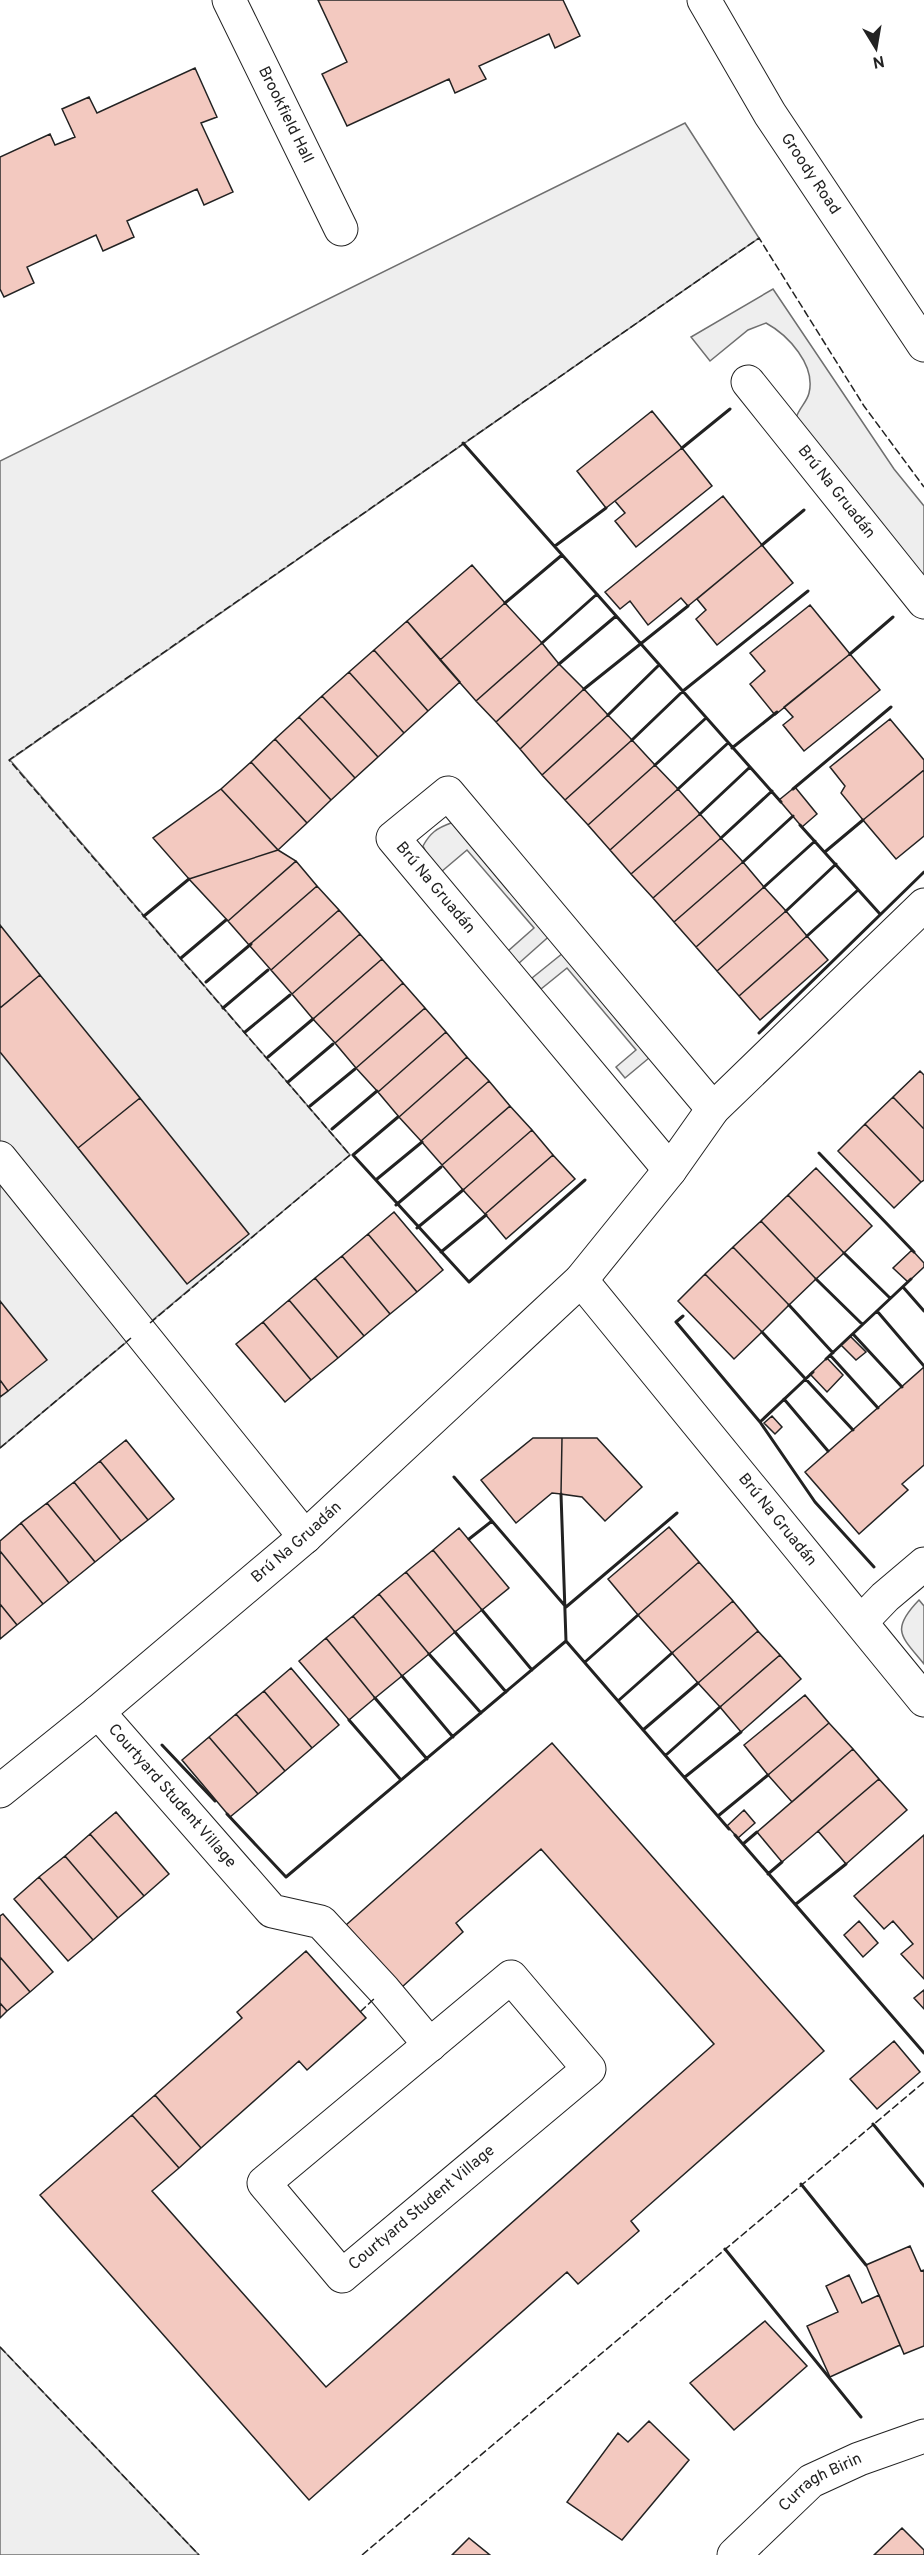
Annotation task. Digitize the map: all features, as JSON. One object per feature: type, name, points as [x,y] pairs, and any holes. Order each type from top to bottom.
[{"type":"street","name":"Brookfield Hall","points":[[230,0],[341,229]]},
{"type":"street","name":"Groody Road","points":[[704,0],[770,114],[924,345]]},
{"type":"street","name":"Brú Na Gruadán","points":[[748,382],[924,602]]},
{"type":"street","name":"Brú Na Gruadán","points":[[670,1170],[393,838],[448,793],[713,1109]]},
{"type":"street","name":"Brú Na Gruadán","points":[[0,1791],[98,1712],[305,1537],[581,1280],[670,1170],[713,1109],[924,905]]},
{"type":"street","points":[[0,1158],[305,1537]]},
{"type":"street","name":"Brú Na Gruadán","points":[[581,1280],[924,1700]]},
{"type":"street","points":[[861,1622],[885,1597],[924,1563]]},
{"type":"street","name":"Courtyard Student Village","points":[[98,1712],[272,1911],[321,1922],[430,2044]]},
{"type":"street","name":"Courtyard Student Village","points":[[511,1977],[589,2069],[342,2276],[264,2183],[430,2044],[511,1977]]},
{"type":"street","name":"Curragh Birin","points":[[734,2555],[811,2481],[860,2459],[924,2436]]},
{"type":"shaded area","points":[[685,123],[759,238],[10,760],[350,1155],[0,1448],[0,461]]},
{"type":"shaded area","points":[[773,289],[894,469],[924,506],[924,579],[796,418],[808,396],[810,382],[804,362],[791,343],[766,323],[748,330],[710,361],[691,337]]},
{"type":"shaded area","points":[[451,823],[462,825],[554,932],[518,964],[507,952],[534,928],[467,850],[441,872],[423,846],[434,832]]},
{"type":"shaded area","points":[[568,949],[655,1053],[625,1078],[616,1067],[636,1050],[567,968],[541,989],[532,978]]},
{"type":"shaded area","points":[[919,1600],[924,1606],[924,1664],[909,1646],[902,1633],[904,1619]]},
{"type":"shaded area","points":[[0,2347],[199,2555],[0,2555]]},
{"type":"building","points":[[318,0],[563,0],[580,36],[555,48],[549,34],[479,66],[486,79],[455,93],[449,79],[347,126],[322,74],[347,62]]},
{"type":"building","points":[[195,68],[217,117],[201,123],[233,192],[204,205],[197,189],[127,221],[134,237],[103,251],[96,235],[27,267],[34,283],[4,297],[0,289],[0,157],[50,134],[55,145],[75,137],[62,109],[89,97],[97,113]]},
{"type":"building","points":[[652,411],[682,448],[606,508],[577,471]]},
{"type":"building","points":[[682,448],[712,486],[636,547],[615,521],[625,513],[615,501]]},
{"type":"building","points":[[723,496],[762,545],[688,606],[681,598],[648,625],[630,601],[620,609],[605,592]]},
{"type":"building","points":[[762,545],[793,583],[717,645],[696,619],[706,610],[697,599]]},
{"type":"building","points":[[472,565],[505,603],[440,660],[407,621]]},
{"type":"building","points":[[505,603],[542,643],[476,701],[440,660]]},
{"type":"building","points":[[810,605],[850,654],[775,715],[750,684],[765,671],[750,653]]},
{"type":"building","points":[[407,621],[460,682],[428,711],[374,650]]},
{"type":"building","points":[[542,643],[559,664],[496,722],[476,701]]},
{"type":"building","points":[[374,650],[428,711],[404,733],[349,672]]},
{"type":"building","points":[[850,654],[880,690],[804,751],[783,725],[793,717],[784,707]]},
{"type":"building","points":[[559,664],[584,689],[520,749],[496,722]]},
{"type":"building","points":[[349,672],[404,733],[378,757],[322,696]]},
{"type":"building","points":[[584,689],[608,715],[542,775],[520,749]]},
{"type":"building","points":[[322,696],[378,757],[355,778],[299,717]]},
{"type":"building","points":[[608,715],[632,740],[565,800],[542,775]]},
{"type":"building","points":[[299,717],[355,778],[331,800],[275,739]]},
{"type":"building","points":[[890,719],[924,760],[924,770],[863,820],[841,793],[845,786],[830,767]]},
{"type":"building","points":[[275,739],[331,800],[307,823],[251,762]]},
{"type":"building","points":[[632,740],[655,765],[588,825],[565,800]]},
{"type":"building","points":[[251,762],[307,823],[278,850],[221,789]]},
{"type":"building","points":[[655,765],[678,789],[610,850],[588,825]]},
{"type":"building","points":[[924,770],[924,836],[896,859],[863,820]]},
{"type":"building","points":[[795,787],[817,814],[802,827],[779,800]]},
{"type":"building","points":[[221,789],[278,850],[189,879],[153,838]]},
{"type":"building","points":[[678,789],[700,814],[631,874],[610,850]]},
{"type":"building","points":[[700,814],[721,838],[653,898],[631,874]]},
{"type":"building","points":[[721,838],[743,862],[674,922],[653,898]]},
{"type":"building","points":[[278,850],[296,861],[228,921],[189,879]]},
{"type":"building","points":[[296,861],[317,886],[249,945],[228,921]]},
{"type":"building","points":[[743,862],[764,887],[696,947],[674,922]]},
{"type":"building","points":[[317,886],[339,910],[271,970],[249,945]]},
{"type":"building","points":[[764,887],[786,911],[717,971],[696,947]]},
{"type":"building","points":[[339,910],[360,934],[292,994],[271,970]]},
{"type":"building","points":[[786,911],[807,936],[739,996],[717,971]]},
{"type":"building","points":[[0,925],[40,975],[0,1008]]},
{"type":"building","points":[[360,934],[382,959],[313,1019],[292,994]]},
{"type":"building","points":[[807,936],[828,960],[760,1020],[739,996]]},
{"type":"building","points":[[382,959],[403,983],[335,1043],[313,1019]]},
{"type":"building","points":[[40,975],[140,1098],[78,1148],[0,1052],[0,1008]]},
{"type":"building","points":[[403,983],[425,1008],[356,1068],[335,1043]]},
{"type":"building","points":[[425,1008],[446,1032],[378,1092],[356,1068]]},
{"type":"building","points":[[446,1032],[467,1057],[399,1117],[378,1092]]},
{"type":"building","points":[[467,1057],[489,1081],[421,1141],[399,1117]]},
{"type":"building","points":[[920,1071],[924,1075],[924,1129],[893,1097]]},
{"type":"building","points":[[489,1081],[510,1106],[442,1165],[421,1141]]},
{"type":"building","points":[[893,1097],[924,1129],[924,1180],[921,1182],[865,1124]]},
{"type":"building","points":[[140,1098],[249,1234],[187,1284],[78,1148]]},
{"type":"building","points":[[510,1106],[532,1130],[463,1190],[442,1165]]},
{"type":"building","points":[[865,1124],[921,1182],[894,1208],[838,1151]]},
{"type":"building","points":[[532,1130],[553,1155],[485,1214],[463,1190]]},
{"type":"building","points":[[553,1155],[575,1179],[506,1239],[485,1214]]},
{"type":"building","points":[[816,1168],[872,1226],[844,1253],[788,1195]]},
{"type":"building","points":[[788,1195],[844,1253],[816,1279],[761,1221]]},
{"type":"building","points":[[394,1212],[443,1270],[417,1292],[368,1234]]},
{"type":"building","points":[[761,1221],[816,1279],[789,1305],[733,1247]]},
{"type":"building","points":[[368,1234],[417,1292],[390,1314],[342,1256]]},
{"type":"building","points":[[733,1247],[789,1305],[762,1332],[705,1274]]},
{"type":"building","points":[[912,1250],[924,1263],[924,1267],[908,1282],[893,1268]]},
{"type":"building","points":[[342,1256],[390,1314],[364,1336],[315,1278]]},
{"type":"building","points":[[705,1274],[762,1332],[734,1359],[678,1301]]},
{"type":"building","points":[[315,1278],[364,1336],[338,1358],[289,1300]]},
{"type":"building","points":[[289,1300],[338,1358],[311,1380],[263,1322]]},
{"type":"building","points":[[0,1301],[47,1360],[8,1391],[0,1380]]},
{"type":"building","points":[[263,1322],[311,1380],[285,1402],[236,1344]]},
{"type":"building","points":[[850,1336],[866,1352],[856,1360],[841,1345]]},
{"type":"building","points":[[827,1358],[843,1375],[827,1392],[810,1374]]},
{"type":"building","points":[[924,1367],[924,1465],[902,1484],[908,1490],[859,1534],[805,1472]]},
{"type":"building","points":[[0,1380],[8,1391],[0,1397]]},
{"type":"building","points":[[772,1416],[782,1427],[775,1434],[764,1423]]},
{"type":"building","points":[[533,1438],[562,1438],[561,1494],[552,1493],[516,1523],[481,1480]]},
{"type":"building","points":[[562,1438],[597,1438],[642,1487],[605,1521],[582,1497],[561,1494]]},
{"type":"building","points":[[126,1440],[174,1499],[148,1520],[100,1461]]},
{"type":"building","points":[[100,1461],[148,1520],[121,1541],[74,1482]]},
{"type":"building","points":[[74,1482],[121,1541],[95,1562],[47,1503]]},
{"type":"building","points":[[47,1503],[95,1562],[69,1583],[21,1523]]},
{"type":"building","points":[[21,1523],[69,1583],[43,1604],[0,1551],[0,1541]]},
{"type":"building","points":[[669,1527],[699,1562],[638,1615],[608,1579]]},
{"type":"building","points":[[459,1528],[509,1588],[482,1610],[433,1550]]},
{"type":"building","points":[[433,1550],[482,1610],[455,1632],[406,1572]]},
{"type":"building","points":[[0,1551],[43,1604],[17,1625],[0,1604]]},
{"type":"building","points":[[699,1562],[733,1601],[672,1653],[638,1615]]},
{"type":"building","points":[[406,1572],[455,1632],[429,1654],[379,1594]]},
{"type":"building","points":[[379,1594],[429,1654],[402,1676],[353,1616]]},
{"type":"building","points":[[733,1601],[758,1631],[698,1683],[672,1653]]},
{"type":"building","points":[[0,1604],[17,1625],[0,1639]]},
{"type":"building","points":[[353,1616],[402,1676],[375,1698],[326,1638]]},
{"type":"building","points":[[758,1631],[780,1655],[720,1707],[698,1683]]},
{"type":"building","points":[[326,1638],[375,1698],[349,1720],[299,1661]]},
{"type":"building","points":[[780,1655],[801,1679],[741,1732],[720,1707]]},
{"type":"building","points":[[291,1668],[339,1725],[312,1748],[264,1691]]},
{"type":"building","points":[[264,1691],[312,1748],[285,1771],[236,1714]]},
{"type":"building","points":[[805,1695],[829,1723],[768,1775],[744,1745]]},
{"type":"building","points":[[236,1714],[285,1771],[258,1794],[209,1737]]},
{"type":"building","points":[[829,1723],[853,1749],[792,1802],[768,1775]]},
{"type":"building","points":[[209,1737],[258,1794],[230,1817],[182,1760]]},
{"type":"building","points":[[552,1743],[824,2051],[631,2221],[639,2231],[578,2284],[567,2272],[309,2500],[40,2195],[132,2115],[179,2168],[152,2191],[326,2387],[714,2044],[541,1849],[456,1923],[463,1932],[402,1987],[346,1925]]},
{"type":"building","points":[[853,1749],[879,1779],[782,1862],[757,1832]]},
{"type":"building","points":[[879,1779],[907,1810],[846,1864],[818,1831]]},
{"type":"building","points":[[744,1810],[755,1823],[738,1838],[727,1826]]},
{"type":"building","points":[[116,1812],[169,1874],[144,1896],[90,1834]]},
{"type":"building","points":[[90,1834],[144,1896],[118,1918],[65,1856]]},
{"type":"building","points":[[924,1835],[924,1979],[901,1954],[913,1944],[893,1921],[884,1929],[854,1896]]},
{"type":"building","points":[[65,1856],[118,1918],[93,1940],[39,1877]]},
{"type":"building","points":[[39,1877],[93,1940],[68,1961],[14,1899]]},
{"type":"building","points":[[3,1914],[53,1972],[30,1992],[0,1957],[0,1916]]},
{"type":"building","points":[[859,1921],[878,1943],[863,1957],[844,1935]]},
{"type":"building","points":[[306,1951],[366,2018],[307,2070],[299,2061],[201,2148],[155,2095],[242,2018],[237,2012]]},
{"type":"building","points":[[0,1957],[30,1992],[7,2011],[0,2003]]},
{"type":"building","points":[[924,1990],[924,2009],[914,1998]]},
{"type":"building","points":[[0,2003],[7,2011],[0,2018]]},
{"type":"building","points":[[894,2041],[920,2072],[877,2109],[850,2079]]},
{"type":"building","points":[[155,2095],[201,2148],[179,2168],[132,2115]]},
{"type":"building","points":[[910,2246],[921,2271],[924,2270],[924,2346],[904,2354],[866,2265]]},
{"type":"building","points":[[849,2275],[862,2303],[879,2295],[900,2345],[830,2377],[807,2326],[838,2312],[826,2286]]},
{"type":"building","points":[[765,2321],[807,2366],[734,2430],[690,2383]]},
{"type":"building","points":[[649,2421],[689,2460],[622,2540],[567,2502],[618,2433],[628,2442]]},
{"type":"building","points":[[902,2528],[924,2550],[924,2555],[874,2555]]},
{"type":"building","points":[[469,2538],[490,2555],[452,2555]]},
{"type":"fence","points":[[150,1323],[350,1155],[9,760],[759,238],[864,406],[924,487]]},
{"type":"fence","points":[[0,1448],[131,1338]]},
{"type":"fence","points":[[360,2012],[376,1997]]},
{"type":"fence","points":[[362,2555],[924,2082]]},
{"type":"fence","points":[[0,2347],[199,2555]]},
{"type":"wall","points":[[682,448],[730,409]]},
{"type":"wall","points":[[463,443],[781,802]]},
{"type":"wall","points":[[555,546],[606,508]]},
{"type":"wall","points":[[762,545],[804,510]]},
{"type":"wall","points":[[505,603],[562,555]]},
{"type":"wall","points":[[632,740],[683,691],[808,591]]},
{"type":"wall","points":[[542,643],[597,594]]},
{"type":"wall","points":[[584,689],[688,606]]},
{"type":"wall","points":[[559,664],[616,616]]},
{"type":"wall","points":[[850,654],[893,617]]},
{"type":"wall","points":[[608,715],[659,665]]},
{"type":"wall","points":[[793,789],[891,707]]},
{"type":"wall","points":[[732,748],[777,712]]},
{"type":"wall","points":[[655,765],[706,718]]},
{"type":"wall","points":[[678,789],[728,743]]},
{"type":"wall","points":[[700,814],[750,767]]},
{"type":"wall","points":[[721,838],[772,791]]},
{"type":"wall","points":[[743,862],[793,816]]},
{"type":"wall","points":[[826,851],[863,820]]},
{"type":"wall","points":[[800,825],[880,914]]},
{"type":"wall","points":[[764,887],[815,841]]},
{"type":"wall","points":[[786,911],[836,864]]},
{"type":"wall","points":[[759,1033],[924,872]]},
{"type":"wall","points":[[144,916],[189,879]]},
{"type":"wall","points":[[807,936],[858,890]]},
{"type":"wall","points":[[181,958],[226,920]]},
{"type":"wall","points":[[206,982],[251,944]]},
{"type":"wall","points":[[223,1008],[268,970]]},
{"type":"wall","points":[[245,1032],[290,995]]},
{"type":"wall","points":[[268,1057],[313,1019]]},
{"type":"wall","points":[[288,1082],[333,1044]]},
{"type":"wall","points":[[310,1106],[355,1069]]},
{"type":"wall","points":[[332,1129],[377,1091]]},
{"type":"wall","points":[[398,1117],[353,1155],[469,1282],[585,1180]]},
{"type":"wall","points":[[377,1179],[422,1142]]},
{"type":"wall","points":[[819,1153],[914,1252]]},
{"type":"wall","points":[[396,1205],[441,1167]]},
{"type":"wall","points":[[417,1228],[463,1190]]},
{"type":"wall","points":[[441,1252],[486,1215]]},
{"type":"wall","points":[[844,1253],[890,1298]]},
{"type":"wall","points":[[816,1279],[862,1324]]},
{"type":"wall","points":[[826,1359],[911,1279]]},
{"type":"wall","points":[[903,1287],[924,1311]]},
{"type":"wall","points":[[789,1305],[833,1353]]},
{"type":"wall","points":[[877,1311],[924,1366]]},
{"type":"wall","points":[[683,1316],[676,1322],[760,1422],[813,1372]]},
{"type":"wall","points":[[762,1332],[853,1430]]},
{"type":"wall","points":[[853,1334],[902,1387]]},
{"type":"wall","points":[[830,1355],[878,1408]]},
{"type":"wall","points":[[784,1399],[828,1451]]},
{"type":"wall","points":[[760,1422],[815,1502],[874,1567]]},
{"type":"wall","points":[[454,1477],[566,1607],[677,1513]]},
{"type":"wall","points":[[227,1814],[286,1877],[566,1641],[561,1494]]},
{"type":"wall","points":[[469,1539],[492,1521]]},
{"type":"wall","points":[[482,1610],[532,1670]]},
{"type":"wall","points":[[585,1662],[638,1615]]},
{"type":"wall","points":[[455,1632],[506,1692]]},
{"type":"wall","points":[[566,1641],[729,1829]]},
{"type":"wall","points":[[618,1701],[672,1653]]},
{"type":"wall","points":[[429,1654],[481,1713]]},
{"type":"wall","points":[[402,1676],[453,1737]]},
{"type":"wall","points":[[643,1730],[698,1683]]},
{"type":"wall","points":[[375,1698],[427,1759]]},
{"type":"wall","points":[[666,1755],[720,1707]]},
{"type":"wall","points":[[349,1720],[401,1780]]},
{"type":"wall","points":[[685,1777],[741,1732]]},
{"type":"wall","points":[[162,1745],[215,1801]]},
{"type":"wall","points":[[718,1816],[768,1775]]},
{"type":"wall","points":[[743,1844],[757,1832]]},
{"type":"wall","points":[[735,1835],[924,2053]]},
{"type":"wall","points":[[768,1874],[782,1862]]},
{"type":"wall","points":[[796,1904],[846,1864]]},
{"type":"wall","points":[[873,2124],[924,2186]]},
{"type":"wall","points":[[801,2184],[866,2265]]},
{"type":"wall","points":[[725,2249],[861,2417]]}]
